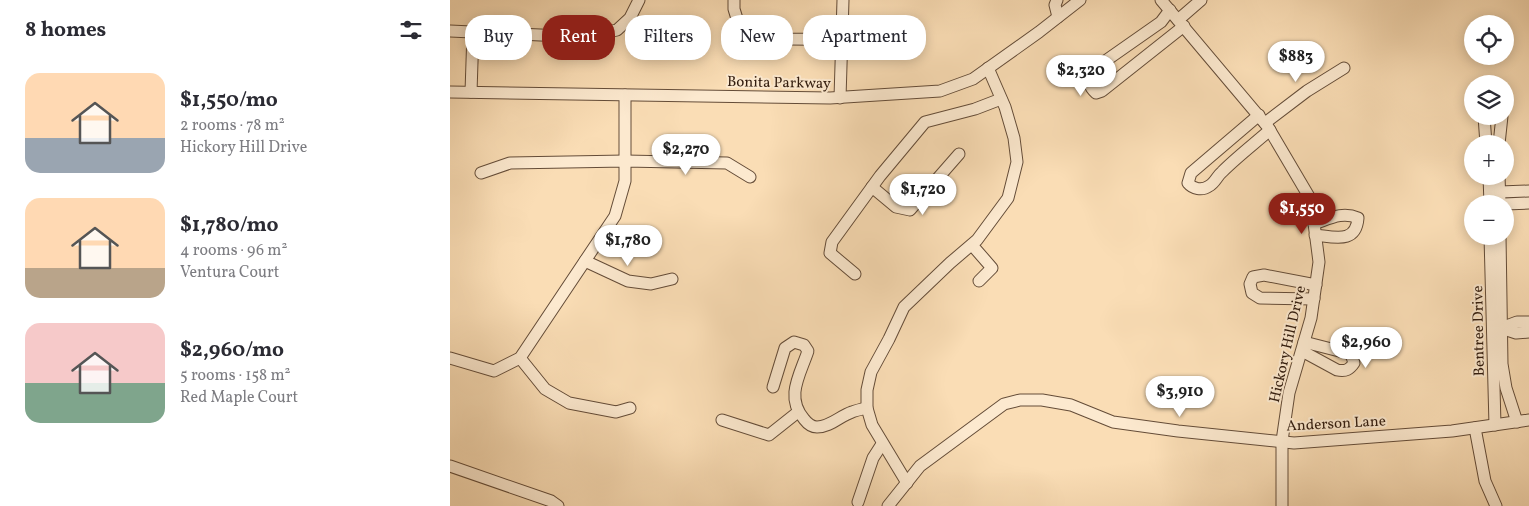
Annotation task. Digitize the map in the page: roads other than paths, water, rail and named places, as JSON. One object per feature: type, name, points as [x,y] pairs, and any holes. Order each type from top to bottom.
[{"type":"street","points":[[532,35],[583,37],[616,30],[630,18],[639,0]]},
{"type":"street","points":[[734,0],[734,9],[738,22],[750,32],[803,38]]},
{"type":"street","points":[[843,0],[843,15]]},
{"type":"street","points":[[1057,0],[1055,5],[1058,17]]},
{"type":"street","name":"Bonita Parkway","points":[[450,92],[840,98],[940,91],[973,79],[1080,0]]},
{"type":"street","name":"Hickory Hill Drive","points":[[1162,0],[1265,123],[1311,200],[1319,262],[1311,318],[1289,393],[1282,442],[1282,506]]},
{"type":"street","points":[[1170,10],[1160,22],[1090,71],[1088,76],[1091,88],[1096,92],[1102,91],[1181,23],[1201,0]]},
{"type":"street","points":[[450,31],[465,32]]},
{"type":"street","points":[[471,92],[472,60]]},
{"type":"street","points":[[840,98],[841,60]]},
{"type":"street","points":[[907,483],[872,425],[867,408],[867,390],[871,372],[904,307],[977,240],[1008,198],[1017,162],[1014,138],[988,68]]},
{"type":"street","points":[[1265,123],[1210,186],[1199,189],[1188,183],[1191,173],[1265,123],[1307,91],[1344,68]]},
{"type":"street","points":[[450,358],[494,371],[520,358],[615,216],[625,181],[625,95]]},
{"type":"street","points":[[856,274],[830,253],[832,242],[872,187],[925,122],[976,109],[1001,99]]},
{"type":"street","points":[[872,187],[896,207],[910,210],[959,154]]},
{"type":"street","points":[[481,173],[510,163],[625,161],[727,163],[750,177]]},
{"type":"street","points":[[1512,195],[1529,191]]},
{"type":"street","points":[[1514,204],[1529,203]]},
{"type":"street","points":[[972,245],[992,268],[980,280]]},
{"type":"street","name":"Bentree Drive","points":[[1490,245],[1495,425]]},
{"type":"street","name":"Bentree Drive","points":[[1500,245],[1501,328],[1504,378],[1517,422]]},
{"type":"street","points":[[585,260],[628,281],[651,284],[672,279]]},
{"type":"street","points":[[1314,299],[1260,298],[1252,293],[1250,284],[1252,277],[1264,275],[1316,285]]},
{"type":"street","points":[[1501,328],[1517,322],[1529,322]]},
{"type":"street","points":[[1501,328],[1516,333],[1529,332]]},
{"type":"street","points":[[773,387],[785,348],[794,342],[804,345],[808,351],[794,394],[794,404],[808,424],[816,427],[829,424],[852,412],[867,408]]},
{"type":"street","points":[[520,358],[545,389],[569,403],[616,412],[630,408]]},
{"type":"street","name":"Anderson Lane","points":[[888,506],[920,466],[1004,404],[1020,400],[1042,400],[1071,405],[1113,422],[1282,442],[1452,431],[1529,420]]},
{"type":"street","points":[[722,420],[769,435],[798,412]]},
{"type":"street","points":[[1475,428],[1485,481],[1496,506]]},
{"type":"street","points":[[858,502],[873,458],[882,444]]},
{"type":"street","points":[[450,466],[551,501],[558,506]]}]
